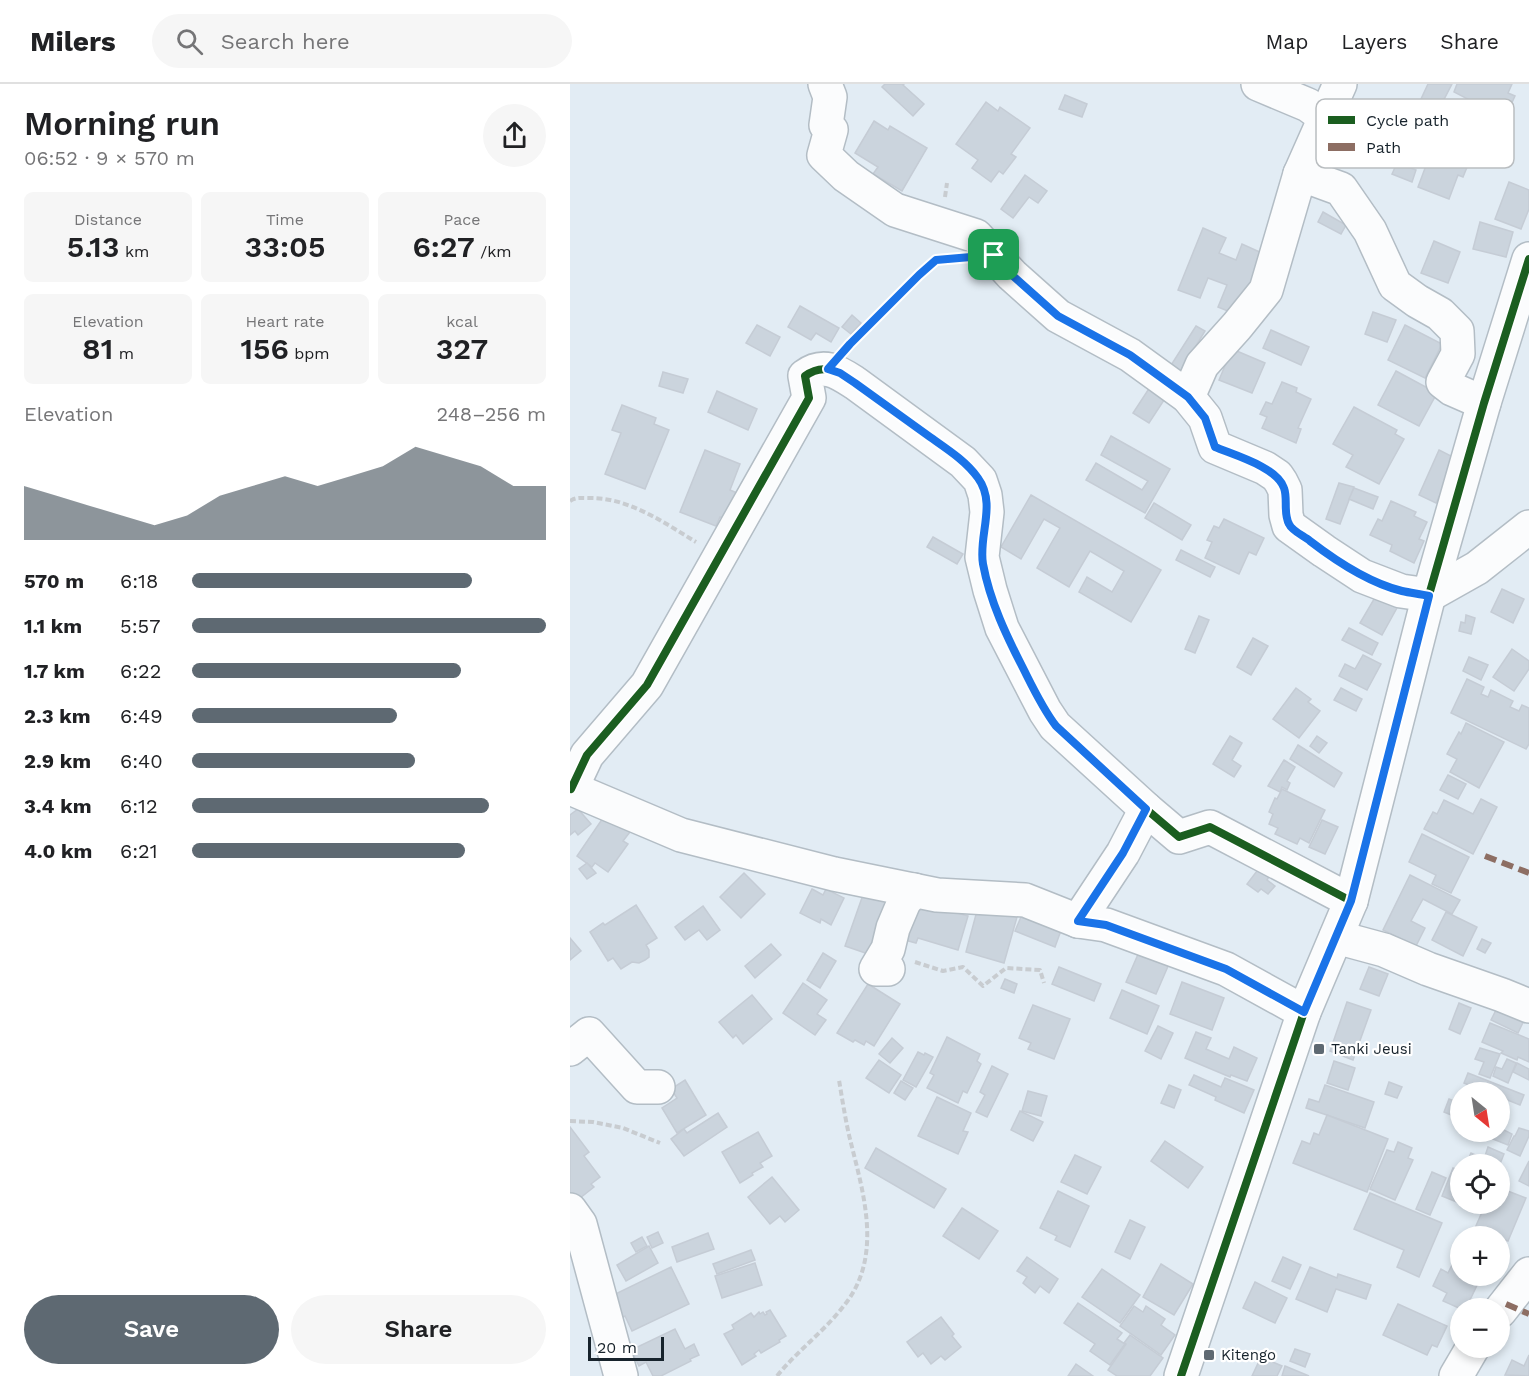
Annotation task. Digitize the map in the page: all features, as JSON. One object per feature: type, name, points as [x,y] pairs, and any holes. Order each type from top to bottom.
[{"type":"street","points":[[825,84],[830,97],[826,125],[831,130],[824,155],[846,176],[895,210],[976,236],[1012,275],[1058,316],[1130,355],[1188,397],[1205,418],[1215,447],[1265,468],[1277,476],[1285,490],[1289,526],[1362,576],[1401,591],[1429,596],[1477,568],[1529,527]]},
{"type":"street","points":[[1258,84],[1308,105],[1316,111]]},
{"type":"street","points":[[1334,99],[1340,84]]},
{"type":"street","points":[[1188,397],[1202,365],[1266,290],[1300,174],[1316,140]]},
{"type":"street","points":[[1300,174],[1341,189],[1370,231],[1395,285],[1440,314],[1457,331],[1458,354],[1443,382],[1484,403]]},
{"type":"street","points":[[1181,1376],[1304,1012],[1351,901],[1429,596],[1484,403],[1529,259]]},
{"type":"street","points":[[1304,1012],[1226,969],[1106,925],[1078,921],[1025,900],[937,895],[834,874],[681,835],[571,788],[587,755],[647,685],[809,398],[805,376],[817,370],[828,369],[840,373],[855,383],[954,455],[980,480],[987,512],[982,546],[983,565],[1002,628],[1045,711],[1056,726],[1179,837],[1210,827],[1351,901]]},
{"type":"street","points":[[1078,921],[1123,853],[1146,809]]},
{"type":"street","points":[[888,969],[876,969],[888,949],[892,928],[904,902],[914,890]]},
{"type":"street","points":[[1336,937],[1384,950],[1428,969],[1529,1006]]},
{"type":"street","points":[[570,1049],[589,1034],[637,1087],[658,1087]]},
{"type":"street","points":[[570,1210],[580,1224],[621,1376]]},
{"type":"street","points":[[1510,1298],[1529,1274]]},
{"type":"street","points":[[1456,1376],[1467,1358]]},
{"type":"path","points":[[828,369],[919,275],[936,260],[948,259]]},
{"type":"path","points":[[571,498],[597,498],[629,505],[701,545],[718,558]]},
{"type":"path","points":[[888,969],[916,962],[943,971],[963,967],[983,986],[1006,968],[1040,970],[1044,983]]},
{"type":"path","points":[[777,1376],[791,1358],[828,1324],[846,1303],[860,1282],[865,1260],[867,1242],[865,1203],[839,1080]]},
{"type":"path","points":[[570,1120],[623,1128],[660,1143]]},
{"type":"building","points":[[885,84],[904,84],[924,104],[913,116],[882,87]]},
{"type":"building","points":[[1428,84],[1452,84],[1444,99],[1421,99]]},
{"type":"building","points":[[1457,84],[1512,84],[1508,93],[1515,96],[1514,99],[1468,99],[1454,92]]},
{"type":"building","points":[[1065,95],[1087,104],[1082,117],[1059,109]]},
{"type":"building","points":[[986,102],[998,111],[1000,107],[1030,128],[1011,154],[1016,157],[1003,174],[999,171],[991,182],[972,168],[978,160],[956,144]]},
{"type":"building","points":[[874,121],[888,130],[890,126],[927,148],[902,191],[873,174],[878,167],[855,153]]},
{"type":"building","points":[[1395,168],[1416,170],[1412,182],[1392,174]]},
{"type":"building","points":[[1425,168],[1467,168],[1463,177],[1458,175],[1449,199],[1418,187]]},
{"type":"building","points":[[1025,175],[1047,191],[1038,203],[1029,197],[1013,218],[1001,209]]},
{"type":"building","points":[[1509,182],[1529,190],[1529,209],[1521,229],[1495,219]]},
{"type":"building","points":[[1323,212],[1346,225],[1341,234],[1318,222]]},
{"type":"building","points":[[1480,222],[1513,232],[1506,257],[1473,249]]},
{"type":"building","points":[[1203,228],[1226,238],[1219,253],[1236,260],[1242,244],[1264,254],[1238,315],[1218,307],[1227,285],[1208,278],[1200,298],[1178,290]]},
{"type":"building","points":[[1434,241],[1460,252],[1448,283],[1421,273]]},
{"type":"building","points":[[800,306],[839,328],[831,342],[816,333],[811,340],[788,327]]},
{"type":"building","points":[[1373,312],[1396,320],[1387,342],[1365,334]]},
{"type":"building","points":[[852,315],[861,323],[851,334],[842,327]]},
{"type":"building","points":[[757,325],[780,337],[770,356],[746,343]]},
{"type":"building","points":[[1405,325],[1442,344],[1425,378],[1388,360]]},
{"type":"building","points":[[1196,326],[1205,331],[1176,379],[1166,373]]},
{"type":"building","points":[[1271,330],[1309,347],[1301,365],[1263,348]]},
{"type":"building","points":[[1232,349],[1265,363],[1252,393],[1219,380]]},
{"type":"building","points":[[1396,371],[1437,393],[1419,426],[1378,405]]},
{"type":"building","points":[[663,372],[688,379],[683,393],[659,386]]},
{"type":"building","points":[[1282,382],[1297,388],[1296,392],[1311,399],[1298,428],[1301,429],[1296,443],[1262,428],[1267,417],[1260,414],[1266,402],[1272,404]]},
{"type":"building","points":[[1152,384],[1168,394],[1149,423],[1133,413]]},
{"type":"building","points":[[717,391],[757,409],[748,430],[708,412]]},
{"type":"building","points":[[622,405],[656,418],[654,424],[669,430],[645,489],[605,474],[621,433],[612,430]]},
{"type":"building","points":[[1354,407],[1397,430],[1395,434],[1404,439],[1379,484],[1346,467],[1353,455],[1333,444]]},
{"type":"building","points":[[1111,436],[1170,469],[1145,513],[1086,480],[1096,463],[1142,490],[1148,481],[1101,455]]},
{"type":"building","points":[[705,450],[740,464],[730,490],[744,496],[733,522],[720,517],[716,526],[680,512]]},
{"type":"building","points":[[1439,450],[1457,459],[1436,503],[1419,495]]},
{"type":"building","points":[[1339,483],[1354,487],[1340,524],[1326,519]]},
{"type":"building","points":[[1354,488],[1378,497],[1373,509],[1349,499]]},
{"type":"building","points":[[1031,495],[1161,570],[1131,622],[1079,592],[1087,577],[1112,592],[1124,571],[1090,551],[1069,587],[1037,568],[1060,528],[1044,519],[1021,559],[1001,547]]},
{"type":"building","points":[[1391,501],[1416,512],[1414,516],[1427,522],[1419,539],[1424,541],[1414,563],[1390,551],[1392,545],[1370,535],[1378,519],[1382,521]]},
{"type":"building","points":[[1154,503],[1191,525],[1182,540],[1145,518]]},
{"type":"building","points":[[1224,519],[1264,538],[1256,555],[1249,552],[1239,574],[1205,558],[1212,542],[1207,540],[1214,526],[1219,528]]},
{"type":"building","points":[[933,537],[963,554],[957,564],[927,547]]},
{"type":"building","points":[[1181,550],[1215,567],[1210,577],[1176,560]]},
{"type":"building","points":[[1502,589],[1524,599],[1513,623],[1491,612]]},
{"type":"building","points":[[1377,594],[1398,606],[1382,635],[1360,623]]},
{"type":"building","points":[[1466,615],[1475,618],[1471,634],[1459,631],[1461,622],[1465,623]]},
{"type":"building","points":[[1199,616],[1209,620],[1195,653],[1185,649]]},
{"type":"building","points":[[1349,628],[1378,643],[1372,655],[1342,640]]},
{"type":"building","points":[[1253,638],[1268,646],[1251,675],[1237,667]]},
{"type":"building","points":[[1512,649],[1529,661],[1529,669],[1514,691],[1493,677]]},
{"type":"building","points":[[1363,655],[1381,664],[1367,690],[1339,676],[1345,664],[1355,669]]},
{"type":"building","points":[[1469,657],[1488,665],[1481,680],[1463,671]]},
{"type":"building","points":[[1467,679],[1484,687],[1481,694],[1488,697],[1491,690],[1513,701],[1510,707],[1519,711],[1522,705],[1529,708],[1529,744],[1526,749],[1451,713]]},
{"type":"building","points":[[1296,688],[1311,699],[1308,702],[1320,711],[1299,738],[1273,719]]},
{"type":"building","points":[[1341,688],[1362,699],[1356,711],[1334,700]]},
{"type":"building","points":[[1466,723],[1504,742],[1479,788],[1450,772],[1457,759],[1447,754]]},
{"type":"building","points":[[1230,736],[1242,743],[1232,760],[1241,766],[1234,777],[1213,764]]},
{"type":"building","points":[[1317,736],[1327,743],[1319,753],[1310,746]]},
{"type":"building","points":[[1298,745],[1342,773],[1334,787],[1290,759]]},
{"type":"building","points":[[1284,760],[1295,767],[1287,781],[1290,783],[1287,790],[1282,787],[1280,792],[1268,786]]},
{"type":"building","points":[[1448,775],[1466,784],[1458,799],[1440,790]]},
{"type":"building","points":[[1282,789],[1325,810],[1309,843],[1300,838],[1297,844],[1275,834],[1278,828],[1269,824],[1273,814],[1269,812]]},
{"type":"building","points":[[1481,799],[1497,807],[1473,854],[1424,829],[1433,812],[1437,814],[1444,800],[1473,814]]},
{"type":"building","points":[[578,809],[591,824],[578,835],[575,831],[570,835],[570,815]]},
{"type":"building","points":[[605,815],[633,828],[623,841],[628,844],[608,872],[595,863],[592,867],[577,856]]},
{"type":"building","points":[[1322,820],[1338,827],[1325,854],[1309,847]]},
{"type":"building","points":[[1422,834],[1469,857],[1451,893],[1432,884],[1436,875],[1409,862]]},
{"type":"building","points":[[587,863],[596,873],[587,879],[579,869]]},
{"type":"building","points":[[1260,867],[1270,875],[1267,880],[1275,886],[1268,894],[1261,889],[1258,892],[1247,884]]},
{"type":"building","points":[[744,873],[765,894],[741,918],[720,897]]},
{"type":"building","points":[[1410,875],[1460,900],[1452,914],[1423,899],[1411,921],[1425,928],[1416,946],[1383,930]]},
{"type":"building","points":[[812,889],[823,895],[826,889],[844,898],[831,925],[821,919],[820,923],[800,913]]},
{"type":"building","points":[[864,892],[896,903],[877,957],[845,946]]},
{"type":"building","points":[[919,902],[968,916],[958,950],[918,938],[916,943],[901,939]]},
{"type":"building","points":[[636,905],[657,938],[646,945],[649,957],[639,963],[632,962],[621,969],[613,958],[608,961],[590,932]]},
{"type":"building","points":[[703,906],[720,930],[707,940],[699,930],[685,940],[675,927]]},
{"type":"building","points":[[978,907],[1017,917],[1004,963],[966,952]]},
{"type":"building","points":[[1024,910],[1063,925],[1055,947],[1015,931]]},
{"type":"building","points":[[1446,912],[1477,927],[1463,956],[1432,940]]},
{"type":"building","points":[[570,938],[581,951],[570,960]]},
{"type":"building","points":[[1482,939],[1491,943],[1485,953],[1477,949]]},
{"type":"building","points":[[771,944],[781,955],[755,978],[745,966]]},
{"type":"building","points":[[1139,952],[1169,964],[1156,994],[1126,982]]},
{"type":"building","points":[[823,953],[836,961],[820,988],[807,980]]},
{"type":"building","points":[[1059,967],[1101,984],[1094,1001],[1052,984]]},
{"type":"building","points":[[1369,967],[1388,974],[1379,996],[1360,989]]},
{"type":"building","points":[[1005,979],[1017,984],[1014,993],[1001,988]]},
{"type":"building","points":[[1182,982],[1224,998],[1212,1030],[1170,1014]]},
{"type":"building","points":[[803,983],[827,1000],[817,1014],[826,1020],[815,1035],[783,1013]]},
{"type":"building","points":[[868,984],[900,1004],[874,1046],[866,1041],[864,1045],[855,1040],[853,1042],[837,1033]]},
{"type":"building","points":[[1122,990],[1159,1006],[1147,1034],[1110,1018]]},
{"type":"building","points":[[752,995],[772,1019],[743,1044],[736,1035],[733,1038],[719,1022]]},
{"type":"building","points":[[1501,1000],[1527,1014],[1518,1033],[1491,1020]]},
{"type":"building","points":[[1347,1002],[1371,1010],[1353,1060],[1330,1051]]},
{"type":"building","points":[[1459,1003],[1471,1008],[1460,1034],[1449,1029]]},
{"type":"building","points":[[1033,1005],[1070,1019],[1054,1059],[1028,1049],[1031,1043],[1019,1038]]},
{"type":"building","points":[[1490,1023],[1529,1039],[1529,1062],[1518,1057],[1517,1060],[1482,1042]]},
{"type":"building","points":[[1158,1026],[1173,1033],[1161,1059],[1145,1051]]},
{"type":"building","points":[[1196,1032],[1211,1038],[1206,1049],[1229,1059],[1234,1047],[1257,1058],[1247,1081],[1231,1075],[1230,1077],[1185,1058]]},
{"type":"building","points":[[947,1037],[980,1054],[977,1061],[981,1064],[967,1093],[963,1091],[958,1103],[927,1088],[934,1075],[930,1073]]},
{"type":"building","points":[[892,1038],[903,1048],[890,1063],[879,1054]]},
{"type":"building","points":[[1480,1048],[1500,1054],[1490,1078],[1479,1074],[1484,1062],[1475,1059]]},
{"type":"building","points":[[918,1052],[933,1057],[916,1087],[903,1080]]},
{"type":"building","points":[[1507,1059],[1516,1063],[1508,1082],[1493,1076],[1496,1067],[1502,1069]]},
{"type":"building","points":[[879,1060],[901,1075],[889,1093],[866,1078]]},
{"type":"building","points":[[1334,1061],[1355,1068],[1348,1090],[1327,1083]]},
{"type":"building","points":[[1517,1063],[1529,1069],[1529,1080],[1513,1072]]},
{"type":"building","points":[[992,1066],[1008,1074],[987,1117],[976,1112],[985,1095],[980,1092]]},
{"type":"building","points":[[1468,1073],[1491,1082],[1464,1082]]},
{"type":"building","points":[[1194,1075],[1221,1087],[1225,1078],[1254,1090],[1244,1113],[1189,1085]]},
{"type":"building","points":[[685,1080],[706,1115],[677,1133],[662,1108],[677,1098],[671,1089]]},
{"type":"building","points":[[901,1081],[913,1088],[905,1100],[894,1093]]},
{"type":"building","points":[[1389,1082],[1402,1087],[1397,1098],[1385,1094]]},
{"type":"building","points":[[1169,1085],[1181,1090],[1174,1108],[1161,1103]]},
{"type":"building","points":[[1325,1085],[1374,1102],[1365,1128],[1306,1108],[1309,1099],[1319,1102]]},
{"type":"building","points":[[1510,1090],[1524,1095],[1520,1105],[1510,1101]]},
{"type":"building","points":[[1028,1091],[1047,1096],[1041,1116],[1022,1111]]},
{"type":"building","points":[[937,1097],[971,1113],[963,1131],[968,1132],[958,1154],[918,1136]]},
{"type":"building","points":[[1449,1099],[1450,1099],[1450,1114],[1444,1112]]},
{"type":"building","points":[[1020,1111],[1043,1122],[1033,1141],[1011,1130]]},
{"type":"building","points":[[718,1113],[727,1127],[684,1156],[671,1139],[684,1129],[687,1133]]},
{"type":"building","points":[[1327,1115],[1388,1139],[1367,1192],[1293,1163],[1302,1141],[1310,1144],[1314,1133],[1319,1135]]},
{"type":"building","points":[[570,1127],[589,1152],[584,1156],[600,1177],[591,1184],[594,1187],[575,1202],[570,1196]]},
{"type":"building","points":[[1519,1128],[1529,1131],[1520,1156],[1507,1150]]},
{"type":"building","points":[[758,1132],[772,1156],[760,1163],[763,1167],[740,1183],[722,1152]]},
{"type":"building","points":[[1165,1141],[1203,1167],[1188,1188],[1151,1161]]},
{"type":"building","points":[[1398,1142],[1412,1148],[1408,1158],[1413,1160],[1395,1200],[1370,1189],[1387,1150],[1394,1152]]},
{"type":"building","points":[[1488,1147],[1504,1154],[1486,1154]]},
{"type":"building","points":[[876,1148],[946,1189],[934,1208],[865,1168]]},
{"type":"building","points":[[1075,1155],[1101,1167],[1087,1194],[1061,1182]]},
{"type":"building","points":[[1529,1161],[1529,1186],[1519,1181]]},
{"type":"building","points":[[1432,1172],[1446,1178],[1430,1215],[1416,1209]]},
{"type":"building","points":[[1450,1176],[1450,1199],[1442,1196]]},
{"type":"building","points":[[772,1177],[799,1210],[785,1222],[780,1216],[770,1224],[748,1197]]},
{"type":"building","points":[[1058,1191],[1089,1206],[1070,1247],[1055,1240],[1057,1236],[1040,1228]]},
{"type":"building","points":[[1510,1192],[1526,1198],[1510,1236],[1510,1226],[1476,1226],[1481,1214],[1510,1214]]},
{"type":"building","points":[[1370,1193],[1442,1223],[1419,1277],[1397,1267],[1404,1250],[1354,1229]]},
{"type":"building","points":[[962,1208],[998,1231],[979,1259],[943,1236]]},
{"type":"building","points":[[1130,1220],[1145,1227],[1130,1259],[1115,1252]]},
{"type":"building","points":[[658,1232],[663,1243],[652,1248],[647,1237]]},
{"type":"building","points":[[708,1233],[714,1249],[677,1262],[672,1247]]},
{"type":"building","points":[[642,1237],[647,1246],[636,1252],[631,1243]]},
{"type":"building","points":[[649,1246],[658,1263],[626,1281],[617,1265]]},
{"type":"building","points":[[751,1250],[755,1260],[717,1274],[713,1264]]},
{"type":"building","points":[[1027,1257],[1058,1279],[1049,1293],[1040,1286],[1035,1293],[1023,1283],[1027,1277],[1017,1271]]},
{"type":"building","points":[[1283,1257],[1301,1265],[1290,1289],[1272,1281]]},
{"type":"building","points":[[755,1263],[762,1285],[722,1298],[715,1276]]},
{"type":"building","points":[[1161,1264],[1193,1284],[1174,1315],[1143,1297]]},
{"type":"building","points":[[671,1267],[689,1304],[632,1331],[625,1316],[616,1321],[605,1299]]},
{"type":"building","points":[[1310,1267],[1337,1278],[1338,1274],[1371,1285],[1366,1299],[1336,1289],[1327,1312],[1296,1299]]},
{"type":"building","points":[[1102,1269],[1140,1295],[1120,1323],[1082,1297]]},
{"type":"building","points":[[1441,1269],[1448,1273],[1450,1269],[1450,1286],[1477,1286],[1471,1298],[1450,1298],[1450,1304],[1443,1301],[1447,1293],[1433,1286]]},
{"type":"building","points":[[1255,1282],[1287,1298],[1275,1323],[1243,1308]]},
{"type":"building","points":[[1078,1303],[1122,1333],[1117,1339],[1125,1344],[1110,1365],[1090,1351],[1095,1344],[1064,1323]]},
{"type":"building","points":[[1398,1304],[1447,1326],[1437,1347],[1432,1345],[1427,1355],[1383,1335]]},
{"type":"building","points":[[1134,1306],[1143,1312],[1146,1306],[1165,1319],[1161,1325],[1175,1335],[1161,1355],[1120,1326]]},
{"type":"building","points":[[770,1310],[786,1336],[761,1353],[759,1350],[754,1354],[756,1356],[742,1365],[724,1334],[734,1329],[732,1325],[751,1313],[754,1317],[759,1312],[765,1315]]},
{"type":"building","points":[[941,1317],[961,1347],[945,1360],[941,1356],[931,1364],[923,1353],[918,1357],[907,1342]]},
{"type":"building","points":[[675,1329],[685,1349],[694,1344],[699,1355],[661,1376],[653,1376],[646,1362],[639,1366],[631,1350]]},
{"type":"building","points":[[1130,1335],[1163,1358],[1150,1376],[1117,1376],[1108,1370]]},
{"type":"building","points":[[1295,1349],[1310,1354],[1305,1367],[1290,1361]]},
{"type":"building","points":[[1529,1355],[1529,1376],[1505,1375],[1512,1360],[1524,1366]]},
{"type":"building","points":[[1261,1357],[1282,1366],[1277,1376],[1252,1376]]},
{"type":"building","points":[[1076,1364],[1093,1376],[1068,1376]]},
{"type":"building","points":[[1285,1366],[1309,1376],[1282,1376]]},
{"type":"marked path","points":[[1485,856],[1529,873]]},
{"type":"marked path","points":[[1510,1306],[1529,1314]]},
{"type":"cycle path","points":[[1181,1376],[1304,1012],[1351,901],[1429,595],[1484,403],[1529,259]]},
{"type":"cycle path","points":[[571,789],[587,755],[647,685],[809,398],[805,376],[825,369],[837,372],[855,383],[963,462],[980,480],[987,512],[982,557],[990,590],[1002,628],[1055,726],[1179,837],[1210,827],[1351,901]]},
{"type":"place","name":"Tanki Jeusi","points":[[1319,1049]]},
{"type":"place","name":"Kitengo","points":[[1209,1355]]},
{"type":"route","points":[[994,255],[1012,275],[1058,316],[1130,355],[1188,397],[1205,418],[1215,447],[1265,468],[1277,476],[1285,490],[1289,526],[1362,576],[1401,591],[1429,596],[1351,901],[1304,1012],[1226,969],[1106,925],[1078,921],[1123,853],[1146,809],[1056,726],[1045,711],[1002,628],[983,565],[982,546],[987,512],[980,480],[963,462],[855,383],[840,373],[828,369],[850,344],[936,260],[994,255]]}]
